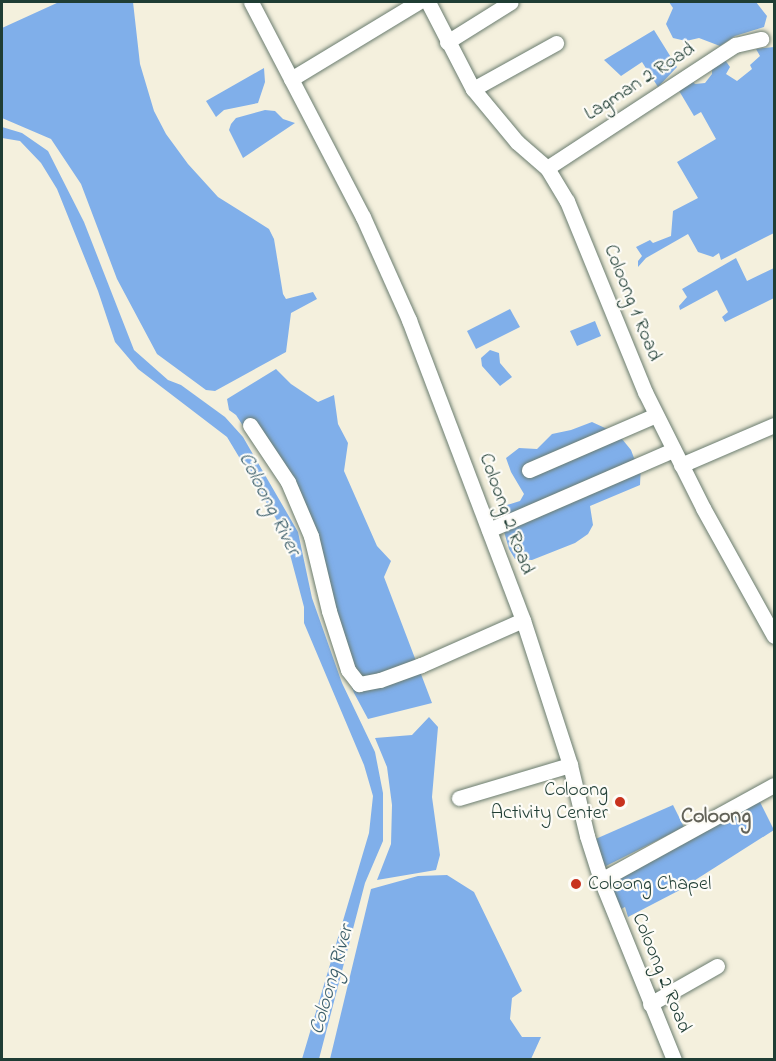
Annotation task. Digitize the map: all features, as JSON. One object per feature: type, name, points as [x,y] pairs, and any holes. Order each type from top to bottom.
[{"type":"street","points":[[254,5],[270,2]]},
{"type":"street","points":[[291,79],[418,2]]},
{"type":"street","name":"Coloong 1 Road","points":[[428,2],[473,89],[509,134],[546,168],[567,201],[656,415],[774,636]]},
{"type":"street","points":[[447,42],[511,2]]},
{"type":"street","name":"Coloong 2 Road","points":[[254,5],[363,217],[410,320],[523,620],[570,765],[587,836],[601,880],[674,1059]]},
{"type":"street","name":"Lagman 2 Road","points":[[546,168],[735,45],[761,39]]},
{"type":"street","points":[[473,89],[556,43]]},
{"type":"street","points":[[529,470],[656,415]]},
{"type":"street","points":[[250,425],[275,460],[297,503],[310,536],[329,611],[348,670],[359,684],[380,680],[421,665],[523,620]]},
{"type":"street","points":[[681,465],[774,425]]},
{"type":"street","points":[[489,530],[673,450]]},
{"type":"street","points":[[459,798],[570,765]]},
{"type":"street","points":[[601,880],[774,785]]},
{"type":"street","points":[[651,1004],[717,966]]},
{"type":"water","points":[[59,2],[133,2],[140,64],[154,111],[166,134],[188,164],[218,197],[269,229],[274,239],[283,294],[286,299],[313,292],[317,299],[291,313],[286,352],[215,391],[206,390],[157,354],[117,279],[81,184],[51,139],[2,118],[2,28]]},
{"type":"water","points":[[669,2],[756,2],[767,16],[764,27],[735,36],[720,46],[699,38],[686,41],[673,38],[666,24],[673,8]]},
{"type":"water","points":[[654,30],[677,67],[658,87],[642,62],[621,76],[604,60]]},
{"type":"water","points":[[774,47],[774,233],[721,260],[719,253],[713,257],[698,252],[688,234],[646,258],[638,267],[638,261],[642,256],[636,247],[650,240],[653,243],[671,236],[673,211],[698,198],[677,162],[716,139],[701,112],[694,116],[678,89],[691,80],[695,84],[705,83],[712,74],[712,67],[725,60],[730,67],[726,74],[737,81],[752,69],[750,65],[760,56],[756,49]]},
{"type":"water","points":[[264,68],[265,82],[258,103],[224,110],[216,117],[206,101]]},
{"type":"water","points":[[265,110],[275,111],[283,119],[295,123],[243,158],[229,130],[231,124],[236,118]]},
{"type":"water","name":"Coloong River","points":[[2,127],[22,133],[48,151],[84,222],[134,350],[168,380],[181,385],[225,417],[243,437],[298,532],[312,598],[342,683],[375,752],[383,793],[383,841],[365,883],[319,1059],[302,1059],[369,833],[373,796],[364,765],[304,623],[304,607],[284,532],[227,437],[138,369],[115,342],[98,291],[57,189],[41,163],[20,141],[2,138]]},
{"type":"water","points":[[736,258],[747,281],[774,268],[774,298],[725,322],[722,317],[728,312],[717,290],[680,310],[679,306],[687,297],[682,289]]},
{"type":"water","points":[[510,309],[520,327],[476,349],[467,331]]},
{"type":"water","points":[[595,321],[601,336],[577,346],[570,331]]},
{"type":"water","points":[[490,350],[499,353],[500,363],[512,377],[500,386],[482,366],[481,358]]},
{"type":"water","points":[[276,369],[291,384],[318,402],[334,395],[338,424],[348,443],[344,471],[377,546],[391,561],[384,577],[432,703],[368,719],[354,693],[320,601],[306,530],[293,503],[236,415],[229,410],[227,399]]},
{"type":"water","points":[[592,422],[618,434],[631,450],[634,458],[641,463],[640,485],[590,506],[593,525],[588,534],[575,543],[532,560],[515,559],[509,549],[503,528],[507,505],[520,501],[524,494],[506,458],[519,448],[537,449],[552,434]]},
{"type":"water","points":[[429,717],[438,727],[432,797],[440,855],[436,870],[377,880],[391,844],[392,805],[387,767],[375,738],[412,735]]},
{"type":"water","points":[[759,800],[774,830],[678,891],[628,917],[625,907],[617,911],[606,887]]},
{"type":"water","points":[[673,805],[684,827],[602,868],[591,841]]},
{"type":"water","points":[[447,875],[474,892],[522,991],[512,998],[510,1019],[522,1037],[541,1037],[531,1059],[330,1059],[371,889],[418,876]]},
{"type":"place","name":"Coloong Activity Center","points":[[620,802]]},
{"type":"place","name":"Coloong Chapel","points":[[576,884]]},
{"type":"district","name":"Coloong","points":[[716,818]]}]
